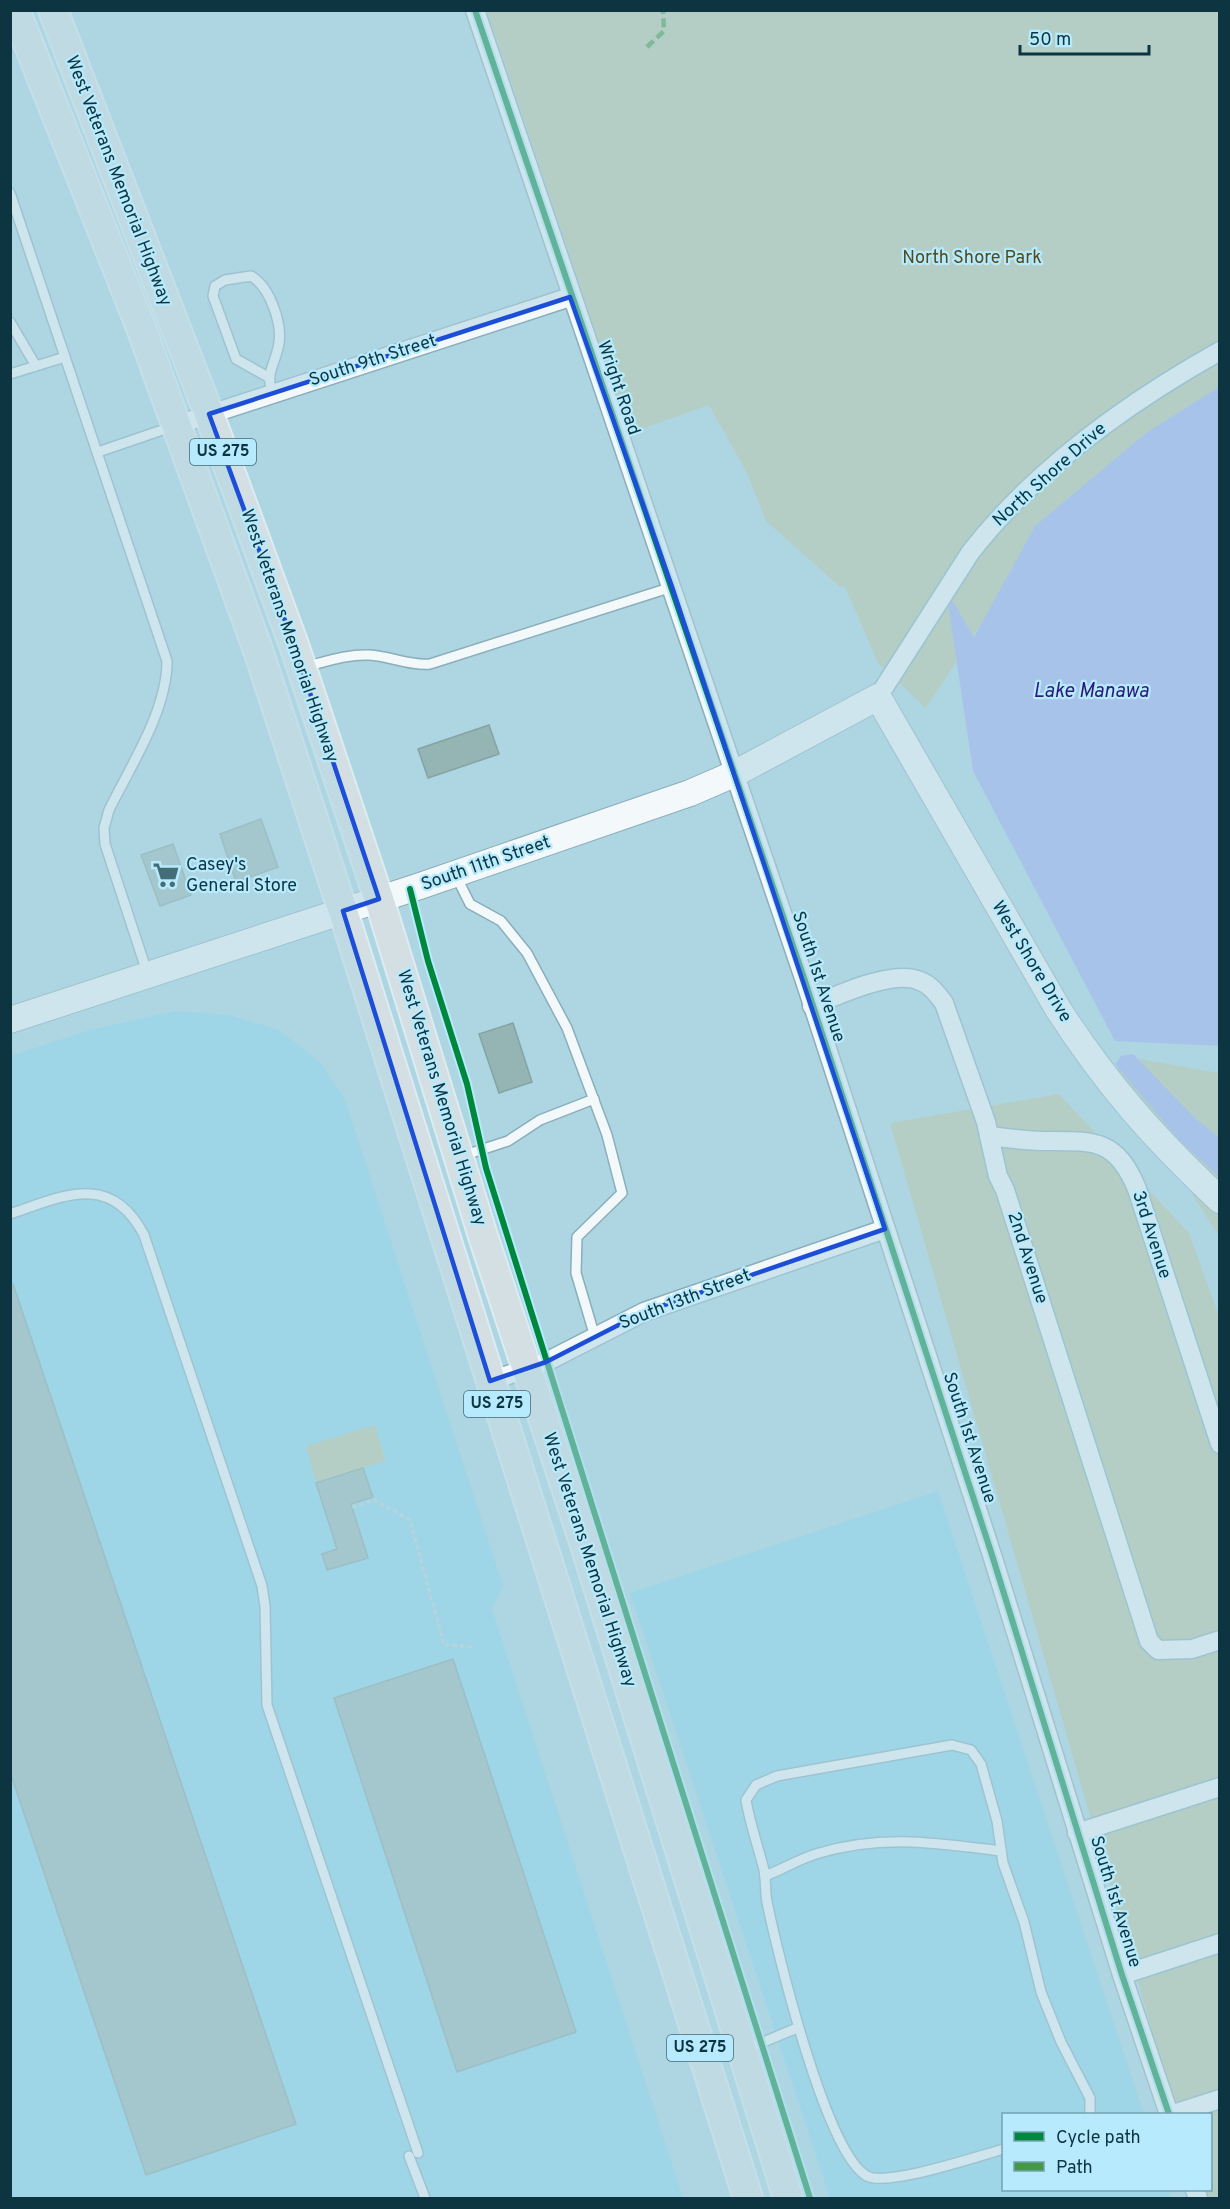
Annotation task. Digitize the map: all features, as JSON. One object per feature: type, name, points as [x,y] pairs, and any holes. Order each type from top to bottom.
[{"type":"main road","name":"West Veterans Memorial Highway","points":[[15,10],[140,326],[259,653],[343,911],[748,2199]]},
{"type":"main road","name":"West Veterans Memorial Highway","points":[[53,10],[209,414],[302,668],[379,899],[527,1369],[586,1548],[788,2199]]},
{"type":"street","name":"Wright Road","points":[[475,10],[570,297],[672,587],[734,774]]},
{"type":"street","name":"South 9th Street","points":[[177,425],[209,414],[270,385],[570,297]]},
{"type":"street","name":"North Shore Drive","points":[[878,697],[970,553],[994,524],[1035,483],[1111,420],[1143,396],[1220,351]]},
{"type":"street","name":"South 11th Street","points":[[10,1020],[619,819],[734,774],[878,697]]},
{"type":"street","name":"West Shore Drive","points":[[878,697],[1058,1009],[1084,1049],[1146,1128],[1220,1200]]},
{"type":"street","name":"South 1st Avenue","points":[[734,774],[992,1555],[1122,1975],[1170,2113]]},
{"type":"street","name":"2nd Avenue","points":[[812,1006],[844,993],[904,977],[920,980],[934,990],[948,1014],[989,1136],[998,1176],[1005,1190],[1149,1641],[1158,1650],[1192,1649],[1220,1640]]},
{"type":"street","name":"3rd Avenue","points":[[989,1136],[1042,1141],[1088,1140],[1105,1147],[1125,1165],[1137,1189],[1220,1444]]},
{"type":"street","name":"South 13th Street","points":[[490,1381],[527,1369],[644,1312],[885,1229]]},
{"type":"street","points":[[1077,1833],[1220,1787]]},
{"type":"street","points":[[1122,1975],[1220,1943]]},
{"type":"street","points":[[1177,2113],[1220,2099]]},
{"type":"lane","points":[[10,193],[166,661],[167,681],[162,702],[109,810],[104,828],[105,844],[148,974]]},
{"type":"lane","points":[[252,276],[261,281],[270,300],[277,322],[279,346],[270,385],[236,359],[213,296],[215,286],[225,280],[252,276]]},
{"type":"lane","points":[[10,322],[36,366]]},
{"type":"lane","points":[[10,374],[66,357]]},
{"type":"lane","points":[[98,453],[177,425]]},
{"type":"lane","points":[[302,668],[350,656],[371,655],[419,665],[430,664],[672,587]]},
{"type":"lane","points":[[455,874],[470,904],[501,921],[527,953],[567,1028],[607,1135],[622,1193],[577,1238],[576,1273],[595,1337]]},
{"type":"lane","points":[[460,1156],[508,1141],[540,1120],[594,1100]]},
{"type":"lane","points":[[10,1214],[71,1194],[89,1191],[122,1205],[135,1218],[144,1234],[262,1586],[266,1606],[267,1705],[413,2155],[425,2199]]},
{"type":"lane","points":[[1002,2150],[905,2176],[878,2179],[866,2176],[847,2154],[831,2123],[797,2028],[766,1899],[765,1876],[746,1800],[756,1785],[777,1776],[952,1745],[971,1750],[981,1764],[997,1821],[1001,1851],[1024,1922],[1041,1992],[1061,2043],[1089,2098],[1090,2113]]},
{"type":"lane","points":[[765,1876],[817,1853],[858,1843],[905,1840],[1001,1851]]},
{"type":"lane","points":[[742,2051],[797,2028]]},
{"type":"path","points":[[352,1507],[375,1500],[410,1520],[444,1645],[476,1647]]},
{"type":"highlighted area","points":[[570,297],[672,587],[885,1229],[644,1312],[546,1362],[490,1381],[343,911],[379,899],[294,645],[209,414]]},
{"type":"shaded area","points":[[175,1011],[229,1015],[279,1030],[320,1062],[344,1097],[503,1586],[492,1609],[683,2198],[11,2198],[10,1056],[90,1030]]},
{"type":"shaded area","points":[[938,1491],[1144,2113],[1002,2113],[1002,2191],[1168,2191],[1171,2198],[830,2198],[630,1593]]},
{"type":"green space","name":"North Shore Park","points":[[487,11],[1219,11],[1219,388],[983,621],[926,708],[878,663],[845,587],[839,586],[766,521],[747,473],[709,405],[630,433]]},
{"type":"green space","points":[[1133,1058],[1219,1073],[1219,1236],[1113,1071]]},
{"type":"green space","points":[[1059,1094],[1189,1233],[1219,1316],[1219,2198],[1200,2198],[1198,2191],[1212,2191],[1212,2113],[1176,2113],[890,1123]]},
{"type":"green space","points":[[375,1425],[386,1461],[316,1482],[306,1446]]},
{"type":"water","name":"Lake Manawa","points":[[1219,387],[1219,1046],[1115,1041],[973,771],[946,590],[974,637],[1035,526],[1146,433]]},
{"type":"water","points":[[1133,1054],[1196,1119],[1219,1137],[1219,1177],[1179,1140],[1115,1064],[1121,1056]]},
{"type":"building","points":[[489,725],[499,754],[428,778],[418,749]]},
{"type":"building","points":[[261,819],[278,867],[236,882],[220,834]]},
{"type":"building","name":"Casey's General Store","points":[[173,844],[191,895],[160,906],[141,855]]},
{"type":"building","points":[[513,1023],[532,1082],[499,1093],[479,1034]]},
{"type":"building","points":[[13,1284],[296,2124],[146,2175],[10,1772],[10,1285]]},
{"type":"building","points":[[363,1468],[373,1497],[351,1504],[368,1558],[327,1570],[322,1554],[337,1549],[316,1483]]},
{"type":"building","points":[[453,1659],[576,2032],[457,2072],[334,1698]]},
{"type":"marked path","points":[[647,47],[664,31],[663,10]]},
{"type":"cycle path","points":[[475,10],[804,978],[992,1555],[1122,1975],[1169,2113]]},
{"type":"cycle path","points":[[410,889],[428,961],[467,1084],[486,1168],[810,2198]]},
{"type":"place","name":"Casey's General Store","points":[[166,875]]}]
